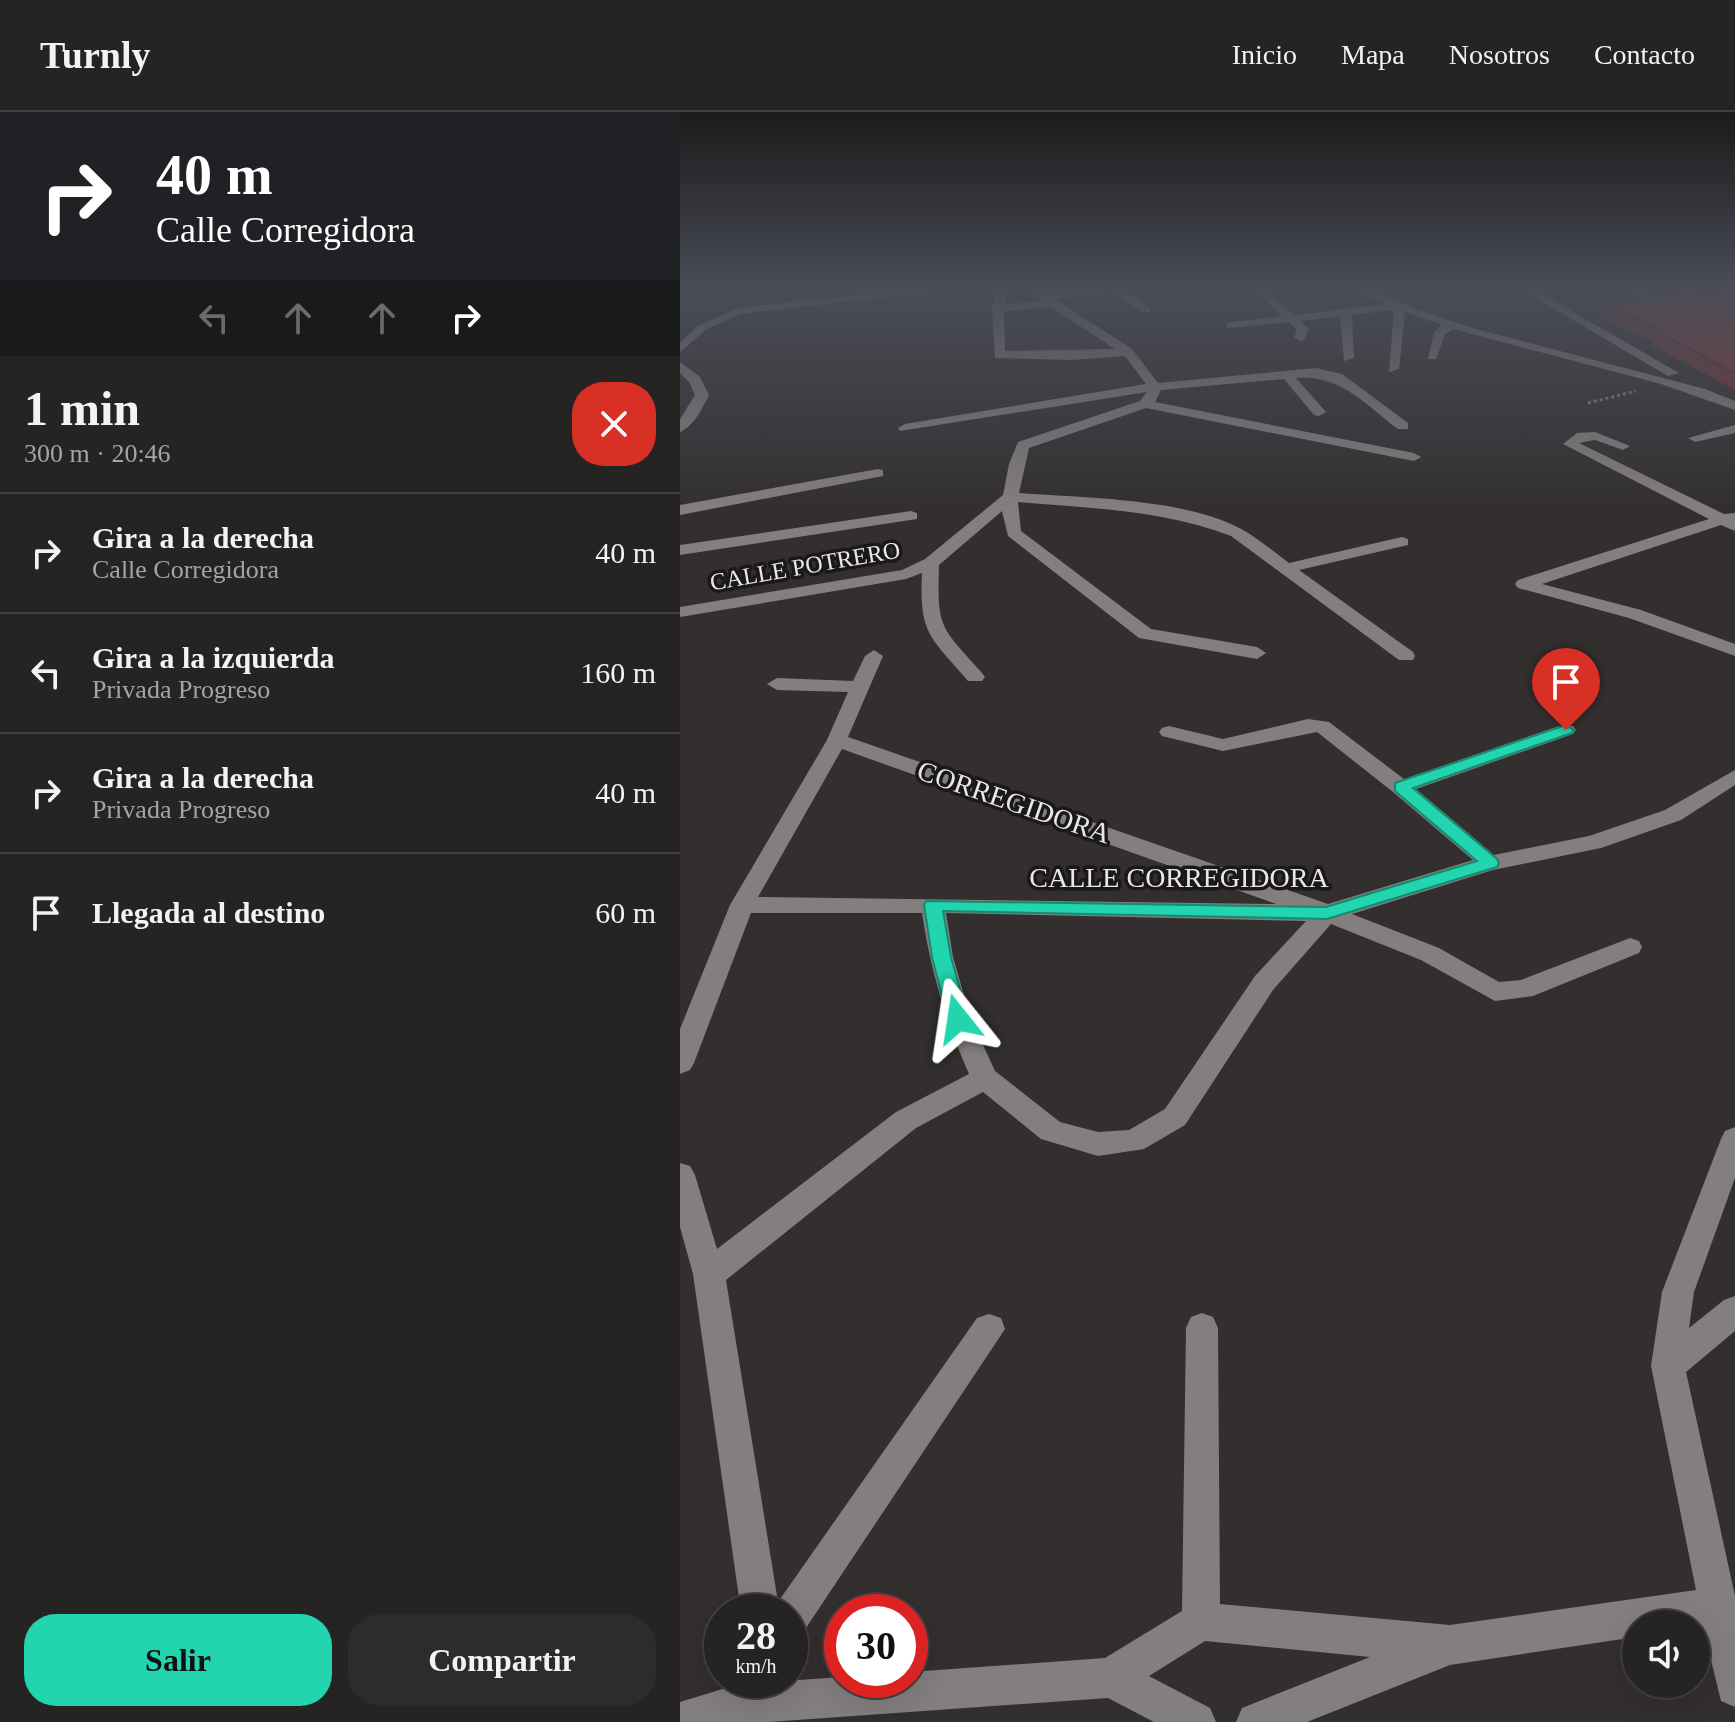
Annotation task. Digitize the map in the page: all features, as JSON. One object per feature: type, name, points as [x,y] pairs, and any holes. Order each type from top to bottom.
[{"type":"street","points":[[1135,361],[1155,387],[1153,397],[1145,404],[1029,440],[1020,449],[1010,497],[1010,526],[1014,533],[1145,634],[1257,653]]},
{"type":"street","points":[[1393,369],[1394,361]]},
{"type":"street","points":[[1593,361],[1713,396]]},
{"type":"street","points":[[1652,361],[1735,406]]},
{"type":"street","points":[[680,366],[695,380],[702,395],[694,411],[681,425]]},
{"type":"street","points":[[905,428],[1155,387],[1316,372],[1337,377],[1403,426]]},
{"type":"street","points":[[1288,376],[1319,412]]},
{"type":"street","points":[[1145,404],[1414,457]]},
{"type":"street","points":[[1695,438],[1735,429]]},
{"type":"street","points":[[1623,446],[1591,435],[1571,441],[1576,448],[1731,521]]},
{"type":"street","points":[[680,510],[878,473]]},
{"type":"street","points":[[1010,497],[1170,513],[1210,521],[1237,533],[1406,656]]},
{"type":"street","name":"CALLE POTRERO","points":[[680,612],[875,582],[906,574],[931,563],[1010,497]]},
{"type":"street","points":[[680,550],[911,516]]},
{"type":"street","points":[[1731,521],[1524,584],[1635,614],[1735,650]]},
{"type":"street","points":[[1287,568],[1402,542]]},
{"type":"street","points":[[931,563],[929,608],[935,631],[975,677]]},
{"type":"street","points":[[680,1063],[742,905],[837,740],[874,656]]},
{"type":"street","points":[[777,684],[858,687]]},
{"type":"street","points":[[1169,732],[1223,745],[1308,725],[1322,726],[1401,787],[1490,863]]},
{"type":"street","points":[[1401,787],[1566,730]]},
{"type":"street","name":"CORREGIDORA","points":[[837,740],[1327,913],[1430,954],[1495,992],[1524,989],[1630,947]]},
{"type":"street","name":"CALLE CORREGIDORA","points":[[742,905],[933,905],[1327,913],[1490,863],[1593,843],[1673,815],[1735,776]]},
{"type":"street","points":[[933,905],[941,957],[958,1019],[985,1078],[1051,1131],[1098,1144],[1134,1141],[1175,1117],[1264,983],[1327,913]]},
{"type":"street","points":[[709,1274],[906,1120],[985,1078]]},
{"type":"street","points":[[1735,1139],[1678,1292],[1668,1366],[1735,1687]]},
{"type":"street","points":[[680,1175],[709,1274],[757,1594]]},
{"type":"street","points":[[1668,1366],[1735,1311]]},
{"type":"street","points":[[1201,1621],[1202,1328]]},
{"type":"street","points":[[806,1594],[989,1329]]},
{"type":"street","points":[[1256,1722],[1450,1645],[1717,1606]]},
{"type":"street","points":[[1110,1678],[1201,1621],[1450,1645]]},
{"type":"street","points":[[808,1690],[1110,1678],[1196,1722]]},
{"type":"street","points":[[682,1722],[732,1698]]},
{"type":"path","points":[[1588,403],[1672,382]]},
{"type":"building","points":[[1713,361],[1735,361],[1735,373]]},
{"type":"route","points":[[958,1019],[941,957],[933,905],[1327,913],[1490,863],[1401,787],[1566,730]]}]
